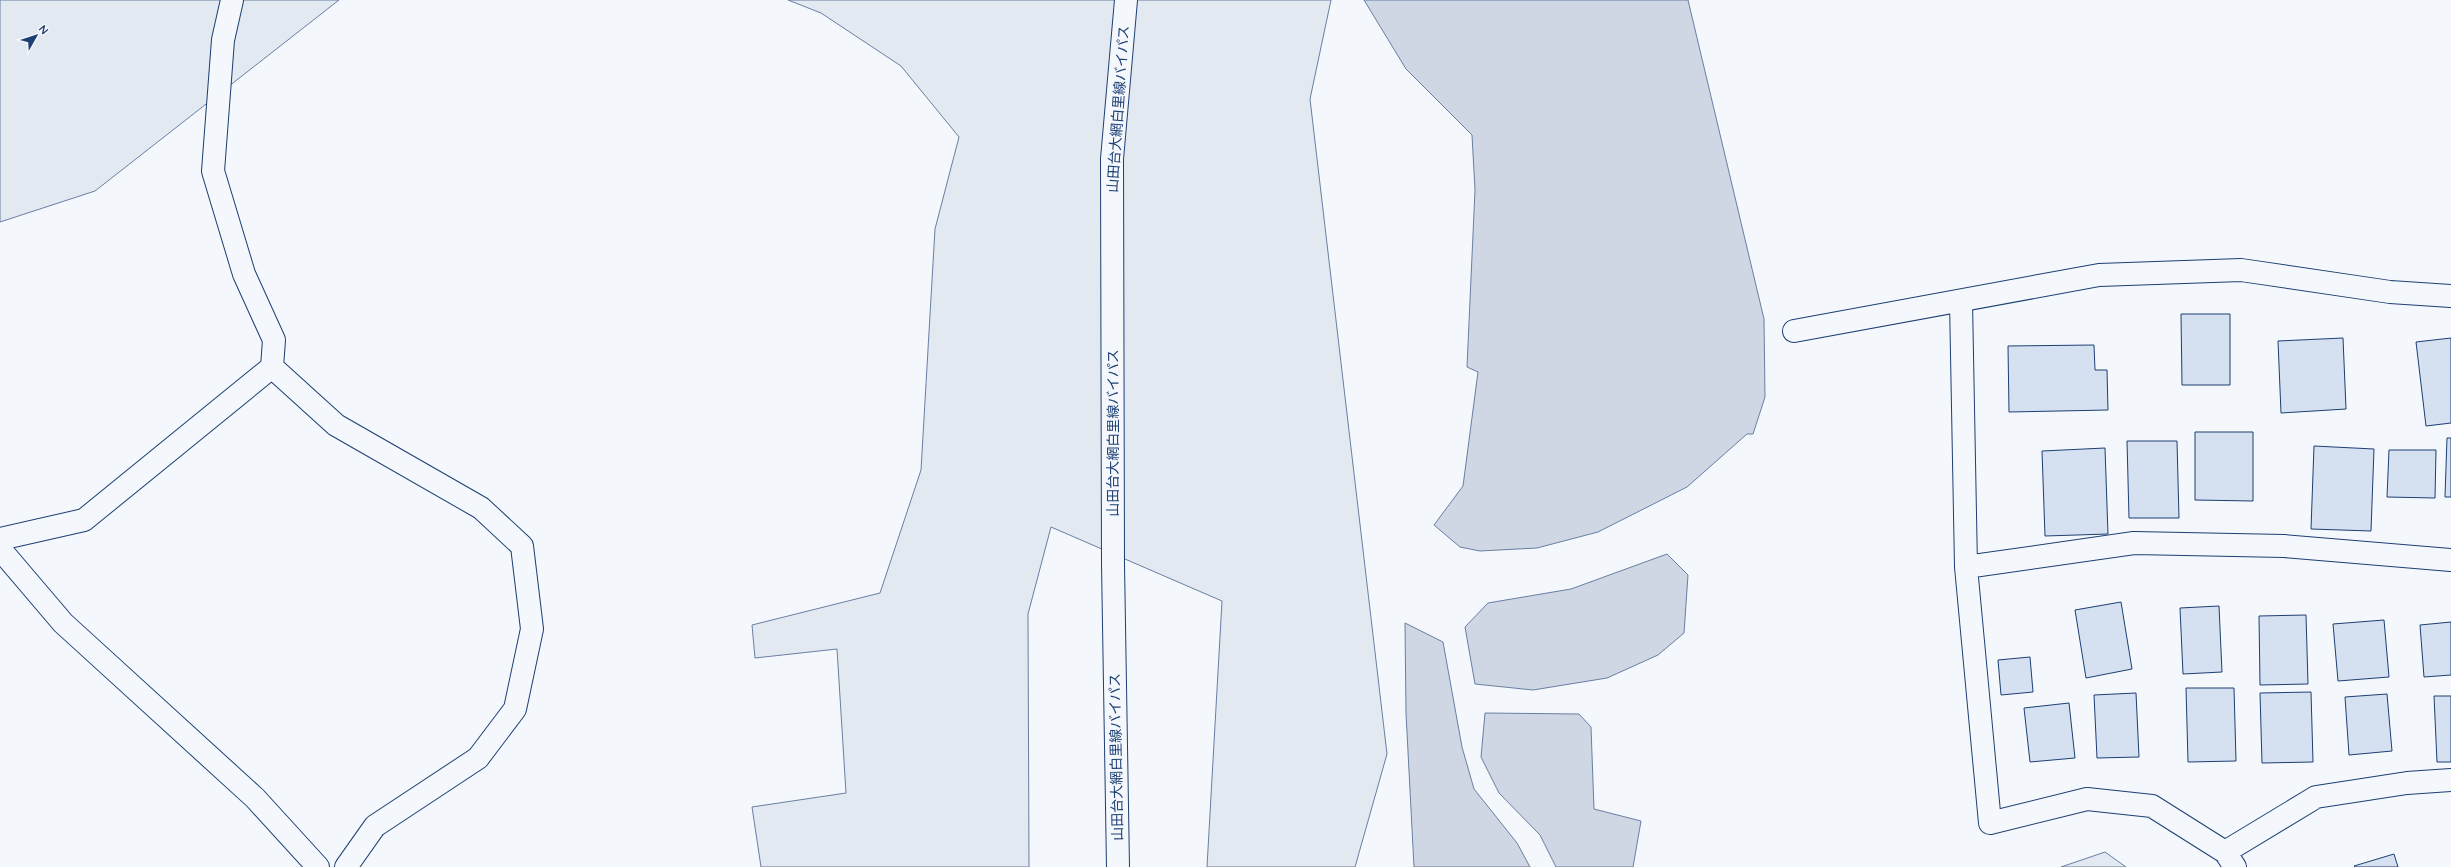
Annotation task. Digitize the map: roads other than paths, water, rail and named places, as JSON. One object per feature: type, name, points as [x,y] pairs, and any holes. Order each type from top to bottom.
[{"type":"street","points":[[0,539],[84,520],[272,367],[274,340],[244,274],[213,171],[223,40],[232,0]]},
{"type":"street","name":"山田台大網白里線バイパス","points":[[1118,867],[1113,564],[1112,159],[1126,0]]},
{"type":"street","points":[[1794,331],[2099,275],[2241,270],[2390,292],[2451,296]]},
{"type":"street","points":[[1961,301],[1966,567],[1990,823],[2087,799],[2152,806],[2230,859],[2316,797],[2408,783],[2451,780]]},
{"type":"street","points":[[272,367],[336,425],[481,508],[522,546],[532,629],[515,709],[478,758],[375,826],[346,867]]},
{"type":"street","points":[[1966,567],[2134,543],[2284,546],[2451,560]]},
{"type":"street","points":[[0,549],[63,623],[255,798],[318,867]]}]
